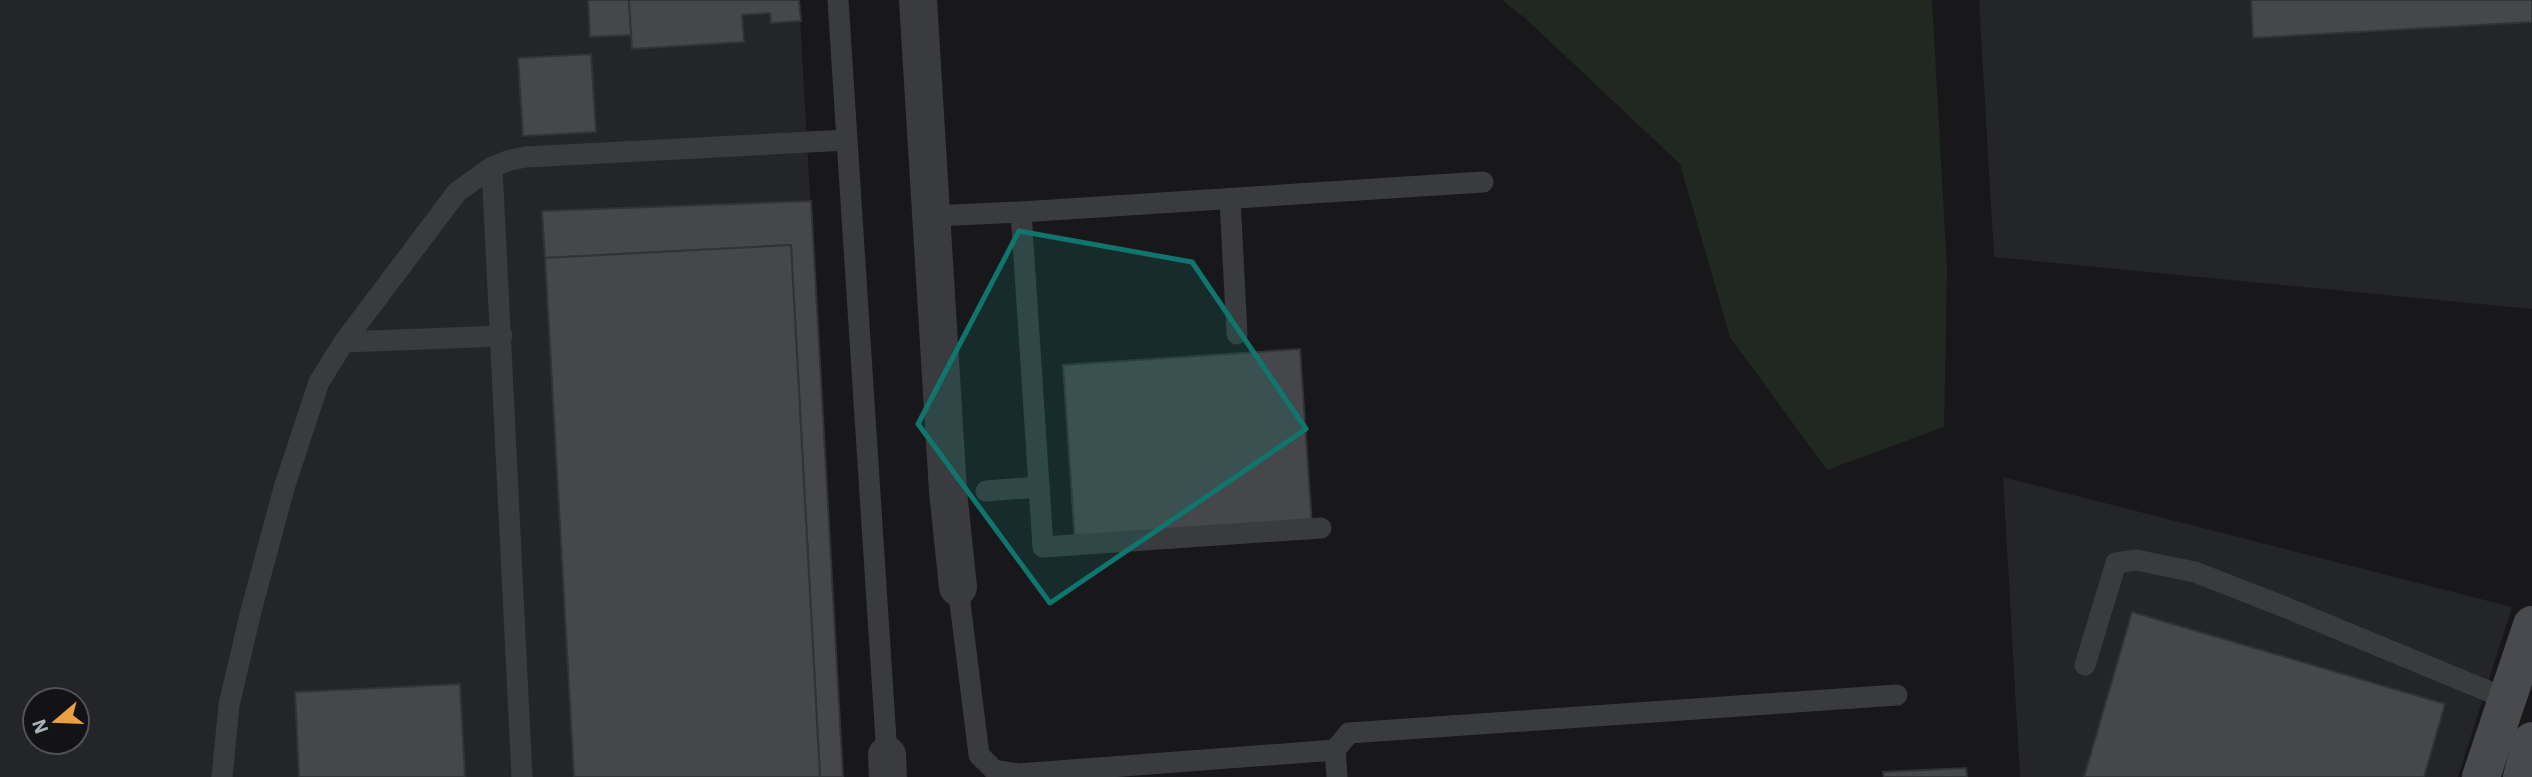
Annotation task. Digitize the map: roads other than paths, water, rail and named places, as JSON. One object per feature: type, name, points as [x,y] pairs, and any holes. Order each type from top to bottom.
[{"type":"main road","points":[[2481,777],[2520,704],[2532,625]]},
{"type":"main road","points":[[2522,777],[2532,741]]},
{"type":"street","points":[[918,0],[948,491],[958,587]]},
{"type":"lane","points":[[838,0],[887,766]]},
{"type":"lane","points":[[222,777],[229,705],[251,611],[284,488],[319,382],[344,342],[457,192],[492,167],[526,157],[847,140]]},
{"type":"lane","points":[[492,167],[522,777]]},
{"type":"lane","points":[[931,216],[1483,182]]},
{"type":"lane","points":[[1230,199],[1237,334]]},
{"type":"lane","points":[[1021,212],[1043,547],[1321,528]]},
{"type":"lane","points":[[344,342],[502,336]]},
{"type":"lane","points":[[986,491],[1038,487]]},
{"type":"lane","points":[[2085,665],[2116,563],[2136,560],[2195,572],[2520,704]]},
{"type":"lane","points":[[958,587],[979,755],[994,771],[1018,774],[1335,750]]},
{"type":"lane","points":[[1337,777],[1335,750],[1349,733],[1897,695]]}]
